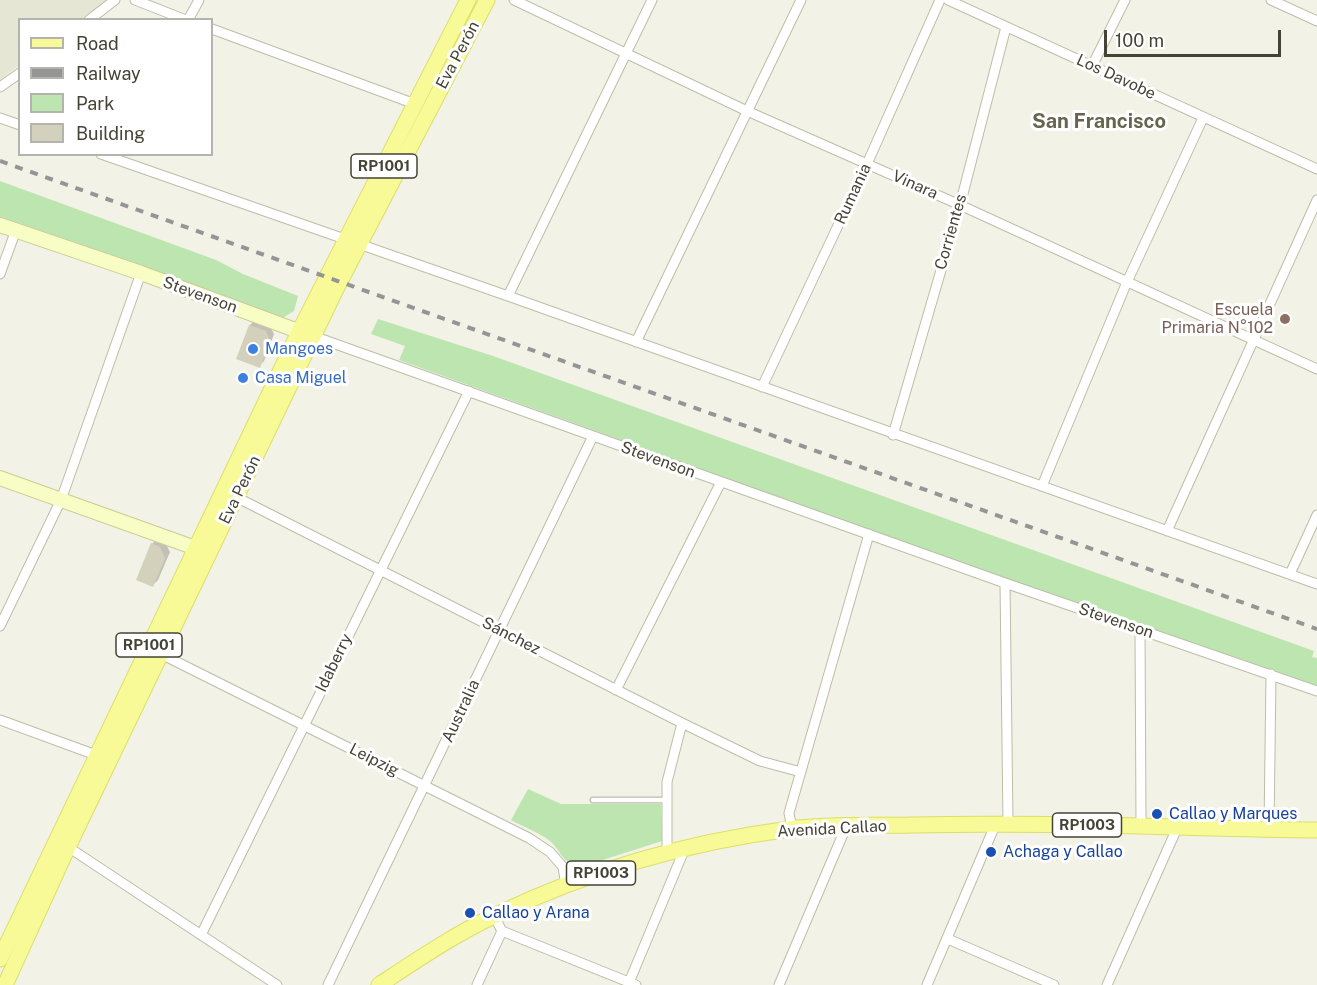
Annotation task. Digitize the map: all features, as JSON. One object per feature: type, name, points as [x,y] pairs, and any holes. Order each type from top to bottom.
[{"type":"main road","name":"Eva Perón","points":[[0,959],[96,754],[203,550],[468,0]]},
{"type":"main road","name":"Eva Perón","points":[[352,243],[487,0]]},
{"type":"main road","name":"Eva Perón","points":[[5,985],[68,847],[161,654],[203,550]]},
{"type":"main road","name":"Avenida Callao","points":[[379,985],[429,952],[494,916],[566,886],[685,848],[792,829],[1002,823],[1317,830]]},
{"type":"street","points":[[92,18],[115,0]]},
{"type":"street","points":[[135,0],[182,18]]},
{"type":"street","points":[[188,18],[199,0]]},
{"type":"street","name":"Vinara","points":[[514,0],[747,111],[1254,338],[1317,369]]},
{"type":"street","points":[[508,296],[652,0]]},
{"type":"street","points":[[636,342],[801,0]]},
{"type":"street","name":"Rumania","points":[[762,387],[867,164],[940,0]]},
{"type":"street","name":"Los Davobe","points":[[948,0],[1317,169]]},
{"type":"street","points":[[1092,66],[1125,0]]},
{"type":"street","points":[[1272,0],[1317,21]]},
{"type":"street","name":"Corrientes","points":[[893,435],[960,205],[1006,27]]},
{"type":"street","points":[[213,29],[416,104]]},
{"type":"street","points":[[0,87],[18,74]]},
{"type":"street","points":[[0,118],[18,124]]},
{"type":"street","points":[[1042,486],[1127,282],[1203,118]]},
{"type":"street","points":[[116,157],[352,243],[508,296],[893,435],[1317,584]]},
{"type":"street","points":[[1167,531],[1317,200]]},
{"type":"street","name":"Stevenson","points":[[0,225],[141,273],[1005,583],[1317,691]]},
{"type":"street","points":[[0,274],[16,230]]},
{"type":"street","points":[[0,626],[61,500],[141,273]]},
{"type":"street","name":"Idaberry","points":[[201,935],[469,391]]},
{"type":"street","name":"Australia","points":[[328,985],[593,436]]},
{"type":"street","points":[[0,478],[203,550]]},
{"type":"street","points":[[616,690],[721,482]]},
{"type":"street","name":"Sánchez","points":[[230,495],[760,761],[801,772]]},
{"type":"street","points":[[1290,574],[1317,515]]},
{"type":"street","points":[[792,829],[789,813],[869,534]]},
{"type":"street","points":[[927,985],[1002,823],[1005,583]]},
{"type":"street","points":[[1140,628],[1141,826]]},
{"type":"street","name":"Leipzig","points":[[161,654],[529,838],[550,852],[563,867],[566,886]]},
{"type":"street","points":[[1269,829],[1271,674]]},
{"type":"street","points":[[0,720],[96,754]]},
{"type":"street","points":[[667,853],[667,800],[671,764],[682,723]]},
{"type":"street","points":[[1107,985],[1178,826]]},
{"type":"street","points":[[779,985],[846,827]]},
{"type":"street","points":[[68,847],[277,985]]},
{"type":"street","points":[[494,916],[502,931],[631,984],[685,848]]},
{"type":"street","points":[[477,985],[502,931]]},
{"type":"street","points":[[948,939],[1054,985]]},
{"type":"lane","points":[[593,800],[667,800]]},
{"type":"shaded area","points":[[0,0],[108,0],[83,18],[18,18],[18,66],[0,80]]},
{"type":"green space","points":[[0,181],[216,260],[243,274],[298,296],[294,311],[281,319],[0,218]]},
{"type":"green space","points":[[378,319],[493,356],[1314,651],[1312,657],[1317,658],[1317,688],[1017,583],[399,360],[405,346],[371,334]]},
{"type":"green space","points":[[528,789],[561,804],[661,804],[662,841],[587,865],[573,865],[546,838],[511,820]]},
{"type":"building","name":"Mangoes","points":[[249,325],[266,331],[270,340],[260,368],[236,359]]},
{"type":"building","points":[[151,543],[160,547],[165,558],[153,587],[136,580]]},
{"type":"railway","points":[[0,161],[1317,629]]},
{"type":"place","name":"Escuela Primaria N°102","points":[[1285,319]]},
{"type":"place","name":"Mangoes","points":[[253,349]]},
{"type":"place","name":"Casa Miguel","points":[[243,378]]},
{"type":"place","name":"Callao y Marques","points":[[1157,814]]},
{"type":"place","name":"Achaga y Callao","points":[[991,852]]},
{"type":"place","name":"Callao y Arana","points":[[470,913]]},
{"type":"district","name":"San Francisco","points":[[1099,122]]}]
